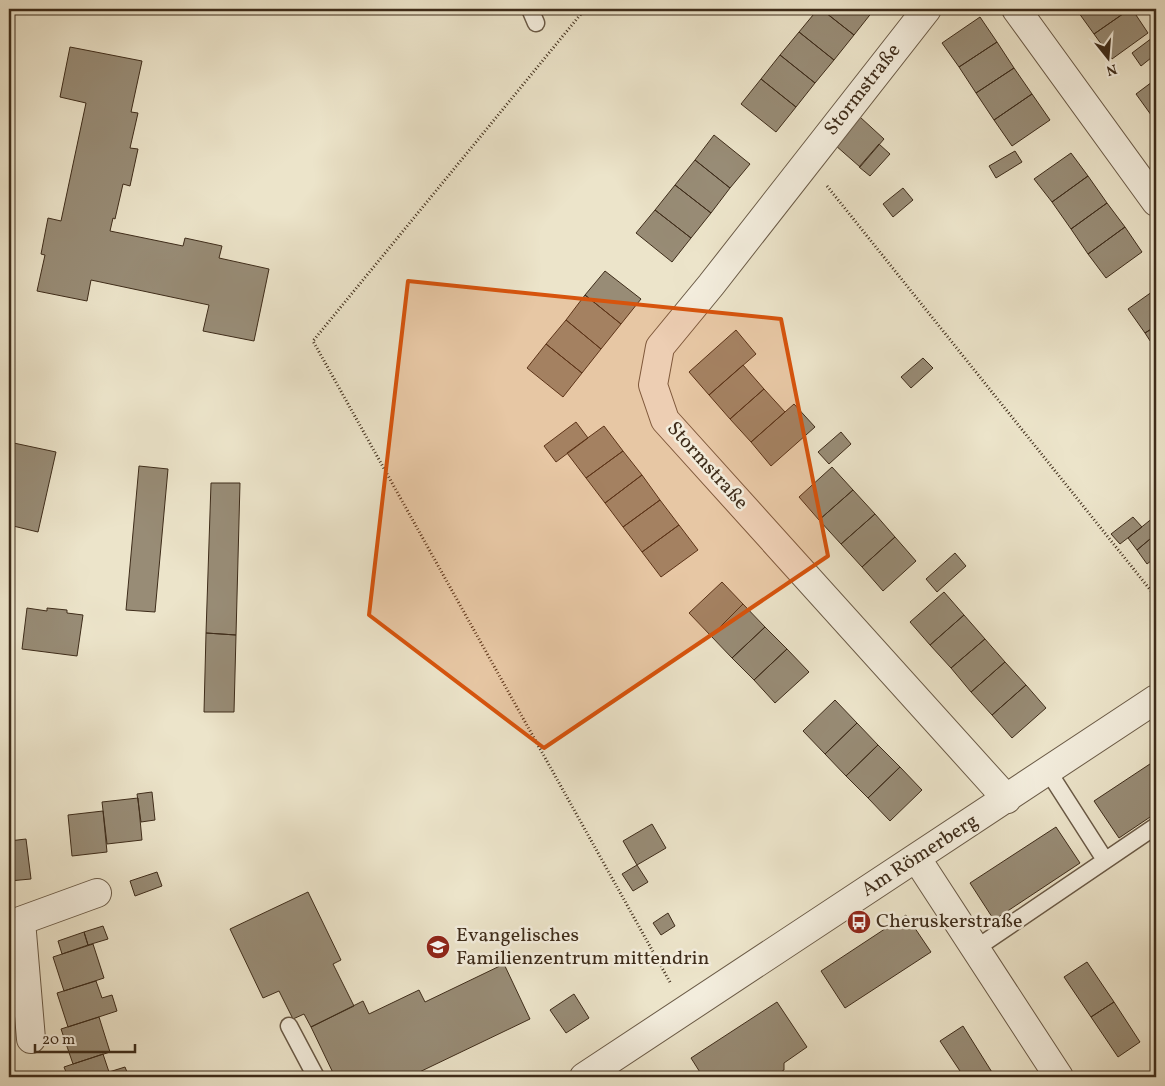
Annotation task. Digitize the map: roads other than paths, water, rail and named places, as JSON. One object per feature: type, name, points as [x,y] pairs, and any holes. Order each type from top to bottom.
[{"type":"street","name":"Stormstraße","points":[[927,9],[711,285],[660,347],[653,385],[665,420],[1007,799]]},
{"type":"street","points":[[1016,9],[1156,202]]},
{"type":"street","name":"Am Römerberg","points":[[584,1077],[1156,699]]},
{"type":"street","points":[[916,859],[1059,1077]]},
{"type":"street","points":[[31,1039],[15,923],[98,893]]},
{"type":"lane","points":[[1048,771],[1105,860]]},
{"type":"lane","points":[[976,949],[1156,826]]},
{"type":"lane","points":[[289,1026],[316,1077]]},
{"type":"place","name":"Cheruskerstraße","points":[[859,922]]},
{"type":"place","name":"Evangelisches Familienzentrum mittendrin","points":[[438,947]]}]
